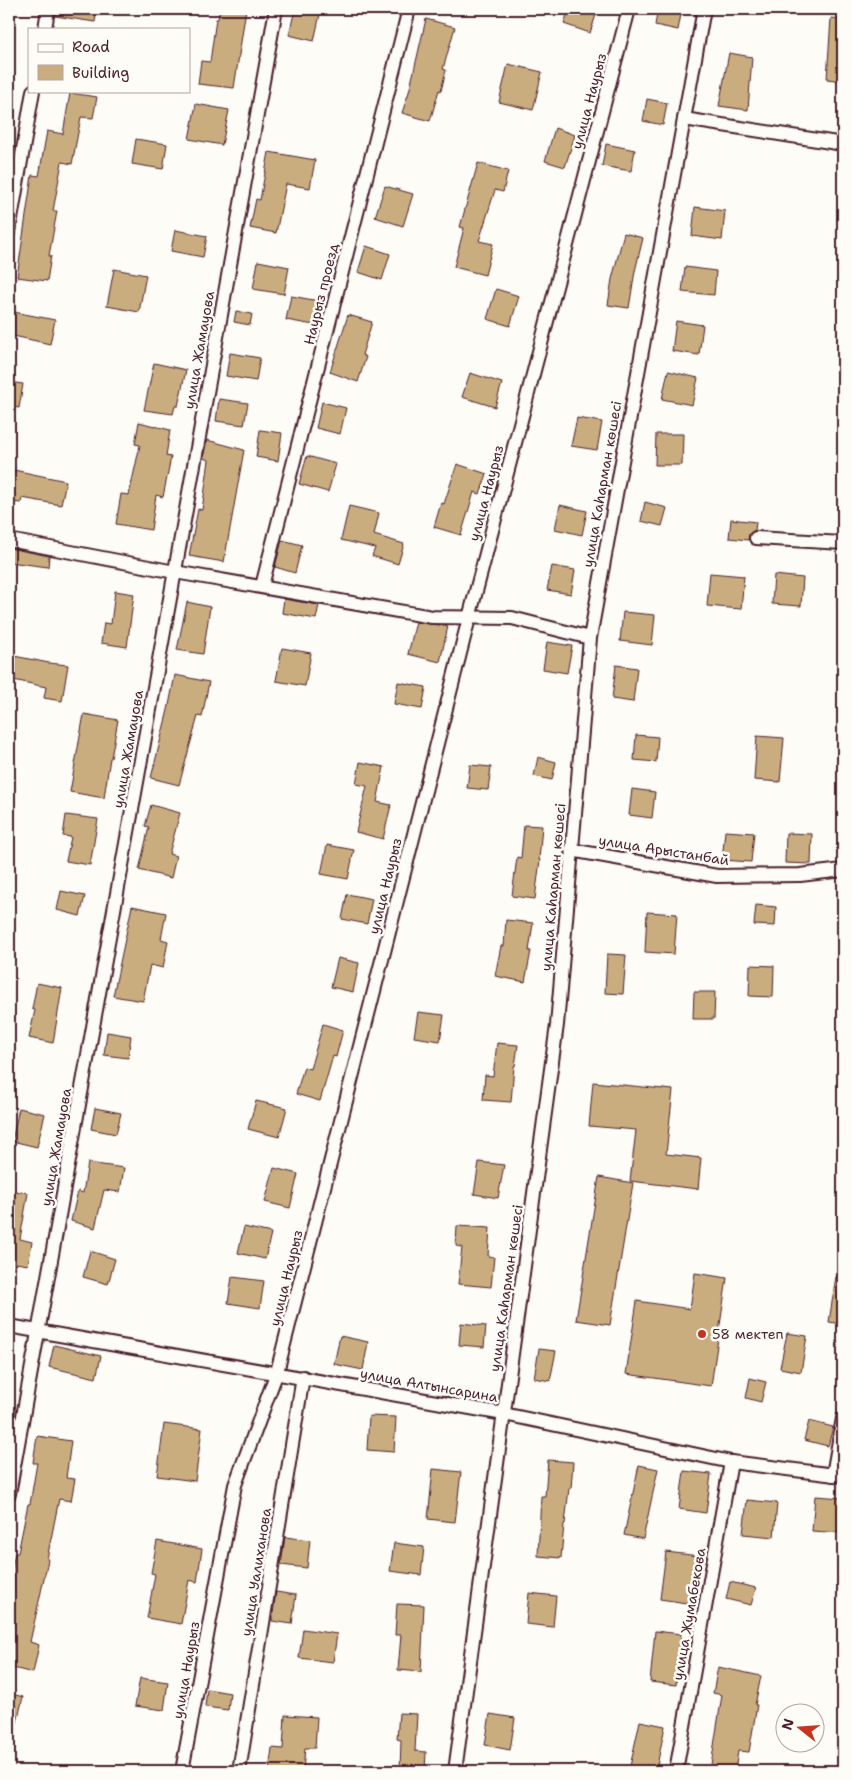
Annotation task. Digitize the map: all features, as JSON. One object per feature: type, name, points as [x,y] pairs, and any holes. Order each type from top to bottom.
[{"type":"street","points":[[45,28],[48,9]]},
{"type":"street","name":"улица Жамауова","points":[[9,1494],[276,9]]},
{"type":"street","name":"Наурыз проезд","points":[[262,586],[409,9]]},
{"type":"street","name":"улица Наурыз","points":[[182,1771],[235,1485],[277,1372],[469,618],[629,9]]},
{"type":"street","name":"улица Каһарман көшесі","points":[[456,1771],[557,1025],[590,638],[704,9]]},
{"type":"street","points":[[9,231],[34,92]]},
{"type":"street","points":[[684,119],[843,144]]},
{"type":"street","points":[[756,538],[843,543]]},
{"type":"street","points":[[9,540],[175,572],[432,617],[512,618],[590,638]]},
{"type":"street","name":"улица Арыстанбай","points":[[571,850],[717,876],[800,875],[843,870]]},
{"type":"street","name":"улица Алтынсарина","points":[[9,1326],[277,1372],[504,1414],[731,1462],[838,1475]]},
{"type":"street","name":"улица Уалиханова","points":[[239,1771],[303,1377]]},
{"type":"street","points":[[838,1475],[843,1418]]},
{"type":"street","name":"улица Жумабекова","points":[[676,1771],[731,1462]]},
{"type":"building","points":[[56,9],[97,9],[95,22],[55,16]]},
{"type":"building","points":[[220,9],[246,9],[234,88],[198,84],[201,61],[210,62],[216,19],[218,19]]},
{"type":"building","points":[[295,9],[320,14],[314,41],[289,35]]},
{"type":"building","points":[[569,9],[598,9],[590,33],[564,24]]},
{"type":"building","points":[[658,9],[682,9],[678,30],[655,25]]},
{"type":"building","points":[[831,18],[843,19],[843,81],[827,79]]},
{"type":"building","points":[[426,19],[455,27],[443,69],[446,70],[441,91],[439,90],[430,121],[402,113],[409,92]]},
{"type":"building","points":[[729,53],[752,57],[748,110],[719,106]]},
{"type":"building","points":[[508,64],[542,72],[533,110],[499,102]]},
{"type":"building","points":[[70,93],[97,97],[93,118],[81,117],[72,164],[62,162],[53,211],[57,211],[49,256],[51,256],[47,281],[17,277],[32,175],[39,176],[47,131],[63,134]]},
{"type":"building","points":[[647,99],[667,103],[663,125],[643,121]]},
{"type":"building","points":[[196,104],[229,110],[222,145],[189,139]]},
{"type":"building","points":[[555,128],[575,135],[565,167],[545,161]]},
{"type":"building","points":[[136,139],[167,144],[163,169],[132,164]]},
{"type":"building","points":[[606,144],[635,150],[631,171],[602,166]]},
{"type":"building","points":[[269,152],[315,160],[310,188],[286,184],[276,233],[250,228],[256,199],[260,200]]},
{"type":"building","points":[[478,163],[508,171],[503,192],[495,190],[479,241],[493,244],[485,275],[454,267],[464,228],[460,227]]},
{"type":"building","points":[[385,186],[413,194],[403,226],[375,217]]},
{"type":"building","points":[[695,207],[725,211],[722,240],[692,236]]},
{"type":"building","points":[[175,230],[207,236],[203,257],[171,251]]},
{"type":"building","points":[[624,233],[643,238],[629,308],[608,305],[612,279]]},
{"type":"building","points":[[366,246],[390,254],[382,280],[358,272]]},
{"type":"building","points":[[258,261],[289,267],[284,294],[253,289]]},
{"type":"building","points":[[685,267],[716,271],[714,295],[682,292]]},
{"type":"building","points":[[114,269],[146,275],[139,312],[107,306]]},
{"type":"building","points":[[496,289],[519,296],[510,326],[487,319]]},
{"type":"building","points":[[291,296],[319,301],[314,325],[286,320]]},
{"type":"building","points":[[9,311],[55,320],[50,344],[9,335]]},
{"type":"building","points":[[236,311],[252,314],[250,325],[234,322]]},
{"type":"building","points":[[348,315],[372,322],[362,355],[366,357],[358,382],[330,372]]},
{"type":"building","points":[[676,321],[703,325],[699,355],[672,351]]},
{"type":"building","points":[[230,353],[260,358],[256,381],[226,376]]},
{"type":"building","points":[[154,363],[186,370],[178,406],[175,406],[173,414],[144,410]]},
{"type":"building","points":[[668,371],[698,378],[692,405],[662,399]]},
{"type":"building","points":[[470,373],[502,383],[495,407],[462,397]]},
{"type":"building","points":[[9,382],[23,384],[19,408],[9,406]]},
{"type":"building","points":[[219,399],[248,403],[244,425],[216,421]]},
{"type":"building","points":[[322,402],[346,408],[340,434],[316,428]]},
{"type":"building","points":[[577,418],[602,422],[597,450],[571,446]]},
{"type":"building","points":[[139,422],[170,430],[166,456],[171,457],[163,497],[156,495],[151,530],[116,524],[121,494],[129,495],[140,445],[135,444]]},
{"type":"building","points":[[260,430],[282,433],[278,461],[256,457]]},
{"type":"building","points":[[656,434],[683,434],[682,465],[655,465]]},
{"type":"building","points":[[207,440],[244,450],[224,562],[189,556],[198,509],[202,510],[209,460],[203,458]]},
{"type":"building","points":[[307,456],[336,464],[328,492],[299,484]]},
{"type":"building","points":[[457,464],[487,474],[480,494],[474,492],[461,535],[434,527],[441,503],[444,504]]},
{"type":"building","points":[[9,469],[66,481],[61,505],[22,498],[21,503],[9,502]]},
{"type":"building","points":[[645,502],[667,508],[662,526],[641,521]]},
{"type":"building","points":[[560,505],[587,511],[582,535],[555,529]]},
{"type":"building","points":[[349,506],[379,513],[374,535],[404,544],[398,564],[372,556],[375,548],[341,540]]},
{"type":"building","points":[[731,519],[756,522],[755,530],[749,534],[748,540],[729,538]]},
{"type":"building","points":[[282,540],[302,545],[295,573],[275,567]]},
{"type":"building","points":[[9,548],[49,556],[48,567],[9,562]]},
{"type":"building","points":[[552,566],[575,570],[571,594],[547,590]]},
{"type":"building","points":[[710,573],[744,576],[741,609],[707,606]]},
{"type":"building","points":[[774,575],[803,578],[801,606],[772,604]]},
{"type":"building","points":[[115,591],[134,594],[127,647],[101,643],[104,623],[111,624]]},
{"type":"building","points":[[284,599],[319,605],[316,619],[282,613]]},
{"type":"building","points":[[187,602],[210,607],[203,654],[177,650]]},
{"type":"building","points":[[623,612],[655,615],[652,645],[620,641]]},
{"type":"building","points":[[416,622],[448,626],[440,662],[408,654]]},
{"type":"building","points":[[547,642],[572,646],[567,673],[543,669]]},
{"type":"building","points":[[282,648],[311,653],[305,686],[276,681]]},
{"type":"building","points":[[9,655],[68,665],[62,701],[44,698],[46,687],[9,679]]},
{"type":"building","points":[[616,665],[637,668],[633,702],[612,699]]},
{"type":"building","points":[[175,675],[209,682],[202,717],[198,716],[179,785],[151,778]]},
{"type":"building","points":[[398,682],[426,687],[422,709],[394,704]]},
{"type":"building","points":[[84,714],[118,720],[104,798],[70,792]]},
{"type":"building","points":[[636,735],[658,737],[656,762],[634,760]]},
{"type":"building","points":[[757,736],[784,738],[780,782],[754,780]]},
{"type":"building","points":[[538,757],[556,762],[552,780],[534,776]]},
{"type":"building","points":[[360,762],[384,767],[377,802],[391,805],[383,839],[356,832],[367,786],[356,784]]},
{"type":"building","points":[[470,765],[491,767],[488,790],[467,788]]},
{"type":"building","points":[[632,789],[655,792],[652,818],[629,815]]},
{"type":"building","points":[[151,805],[180,813],[169,854],[176,856],[171,878],[139,870],[149,827],[145,826]]},
{"type":"building","points":[[66,815],[98,819],[90,865],[66,861],[71,837],[63,836]]},
{"type":"building","points":[[524,825],[542,826],[535,899],[512,896],[517,857],[521,858]]},
{"type":"building","points":[[725,831],[754,833],[751,862],[722,860]]},
{"type":"building","points":[[786,833],[812,834],[811,864],[785,863]]},
{"type":"building","points":[[327,845],[354,850],[348,879],[321,874]]},
{"type":"building","points":[[61,891],[85,896],[80,916],[57,910]]},
{"type":"building","points":[[347,894],[372,899],[367,924],[342,919]]},
{"type":"building","points":[[756,905],[776,907],[775,926],[754,925]]},
{"type":"building","points":[[132,906],[166,913],[161,939],[168,941],[163,968],[150,965],[143,1001],[113,996]]},
{"type":"building","points":[[647,912],[677,914],[674,954],[645,952]]},
{"type":"building","points":[[506,920],[533,923],[529,951],[531,951],[525,982],[495,976],[501,946],[504,946]]},
{"type":"building","points":[[607,954],[626,955],[623,994],[605,993]]},
{"type":"building","points":[[338,958],[359,963],[353,992],[331,987]]},
{"type":"building","points":[[750,965],[774,966],[773,997],[749,996]]},
{"type":"building","points":[[37,983],[62,988],[53,1043],[29,1038],[35,1010],[32,1009]]},
{"type":"building","points":[[694,992],[715,992],[714,1019],[693,1019]]},
{"type":"building","points":[[418,1012],[444,1015],[440,1041],[414,1037]]},
{"type":"building","points":[[323,1024],[343,1030],[336,1057],[333,1056],[320,1101],[296,1094],[304,1067],[310,1069]]},
{"type":"building","points":[[107,1032],[131,1036],[128,1058],[104,1055]]},
{"type":"building","points":[[497,1043],[518,1045],[511,1102],[483,1100],[485,1075],[493,1076]]},
{"type":"building","points":[[593,1082],[673,1090],[666,1154],[701,1158],[698,1189],[630,1181],[636,1130],[589,1126]]},
{"type":"building","points":[[256,1101],[287,1108],[279,1137],[248,1129]]},
{"type":"building","points":[[19,1108],[45,1114],[37,1147],[12,1141]]},
{"type":"building","points":[[95,1108],[121,1113],[116,1134],[91,1129]]},
{"type":"building","points":[[479,1162],[504,1165],[498,1198],[474,1194]]},
{"type":"building","points":[[88,1163],[124,1168],[120,1192],[104,1190],[95,1228],[71,1221],[78,1191],[83,1193]]},
{"type":"building","points":[[274,1168],[298,1174],[290,1208],[265,1202]]},
{"type":"building","points":[[599,1177],[633,1183],[610,1325],[576,1320]]},
{"type":"building","points":[[9,1190],[28,1193],[20,1239],[32,1242],[28,1265],[16,1263],[15,1268],[9,1268]]},
{"type":"building","points":[[457,1226],[490,1228],[488,1256],[494,1257],[491,1287],[458,1284],[462,1247],[456,1246]]},
{"type":"building","points":[[244,1227],[271,1233],[265,1259],[238,1253]]},
{"type":"building","points":[[90,1251],[115,1259],[108,1284],[83,1277]]},
{"type":"building","points":[[695,1273],[727,1278],[711,1386],[626,1374],[637,1301],[690,1309]]},
{"type":"building","points":[[836,1276],[843,1276],[843,1324],[829,1322]]},
{"type":"building","points":[[232,1277],[264,1281],[260,1308],[228,1303]]},
{"type":"building","points":[[461,1323],[486,1326],[484,1347],[459,1345]]},
{"type":"building","points":[[787,1333],[807,1336],[801,1372],[780,1368]]},
{"type":"building","points":[[340,1336],[368,1342],[363,1370],[334,1364]]},
{"type":"building","points":[[54,1345],[101,1356],[96,1378],[49,1367]]},
{"type":"building","points":[[539,1349],[556,1351],[550,1381],[534,1378]]},
{"type":"building","points":[[750,1378],[766,1382],[761,1402],[746,1398]]},
{"type":"building","points":[[369,1416],[396,1417],[394,1452],[367,1450]]},
{"type":"building","points":[[809,1421],[833,1427],[828,1446],[804,1440]]},
{"type":"building","points":[[164,1424],[202,1429],[195,1481],[157,1476]]},
{"type":"building","points":[[37,1436],[71,1441],[66,1478],[75,1479],[71,1501],[59,1499],[30,1642],[39,1645],[33,1673],[9,1667],[9,1582],[15,1553],[18,1553],[28,1504],[30,1504],[37,1463],[33,1463]]},
{"type":"building","points":[[548,1460],[573,1462],[561,1558],[538,1556],[541,1496],[545,1496]]},
{"type":"building","points":[[639,1465],[658,1469],[643,1539],[624,1535]]},
{"type":"building","points":[[433,1469],[461,1472],[455,1522],[428,1519]]},
{"type":"building","points":[[684,1471],[711,1474],[706,1513],[679,1509]]},
{"type":"building","points":[[815,1496],[843,1498],[843,1533],[812,1531]]},
{"type":"building","points":[[747,1500],[777,1503],[774,1537],[743,1534]]},
{"type":"building","points":[[285,1537],[310,1540],[307,1568],[281,1565]]},
{"type":"building","points":[[157,1541],[202,1549],[197,1582],[189,1580],[181,1624],[147,1618],[155,1574],[151,1573]]},
{"type":"building","points":[[394,1543],[424,1547],[421,1575],[390,1571]]},
{"type":"building","points":[[666,1552],[699,1556],[693,1604],[660,1599]]},
{"type":"building","points":[[730,1582],[756,1588],[751,1605],[726,1599]]},
{"type":"building","points":[[276,1592],[296,1595],[292,1624],[272,1621]]},
{"type":"building","points":[[529,1593],[556,1596],[553,1627],[526,1624]]},
{"type":"building","points":[[397,1604],[424,1605],[421,1672],[398,1670],[401,1635],[395,1635]]},
{"type":"building","points":[[303,1629],[337,1634],[333,1662],[299,1658]]},
{"type":"building","points":[[655,1631],[681,1634],[676,1685],[650,1682]]},
{"type":"building","points":[[718,1667],[761,1676],[749,1752],[738,1751],[735,1771],[710,1771],[722,1695],[713,1693]]},
{"type":"building","points":[[140,1678],[168,1682],[164,1710],[135,1706]]},
{"type":"building","points":[[207,1689],[230,1693],[228,1710],[205,1707]]},
{"type":"building","points":[[9,1693],[23,1697],[13,1739],[9,1738]]},
{"type":"building","points":[[399,1713],[417,1714],[415,1751],[426,1752],[425,1771],[400,1771],[401,1740],[397,1739]]},
{"type":"building","points":[[490,1714],[515,1718],[510,1750],[485,1745]]},
{"type":"building","points":[[285,1715],[317,1717],[315,1748],[305,1748],[303,1771],[269,1771],[272,1748],[283,1749]]},
{"type":"building","points":[[640,1721],[665,1726],[656,1771],[629,1771]]},
{"type":"place","name":"58 мектеп","points":[[702,1334]]}]
